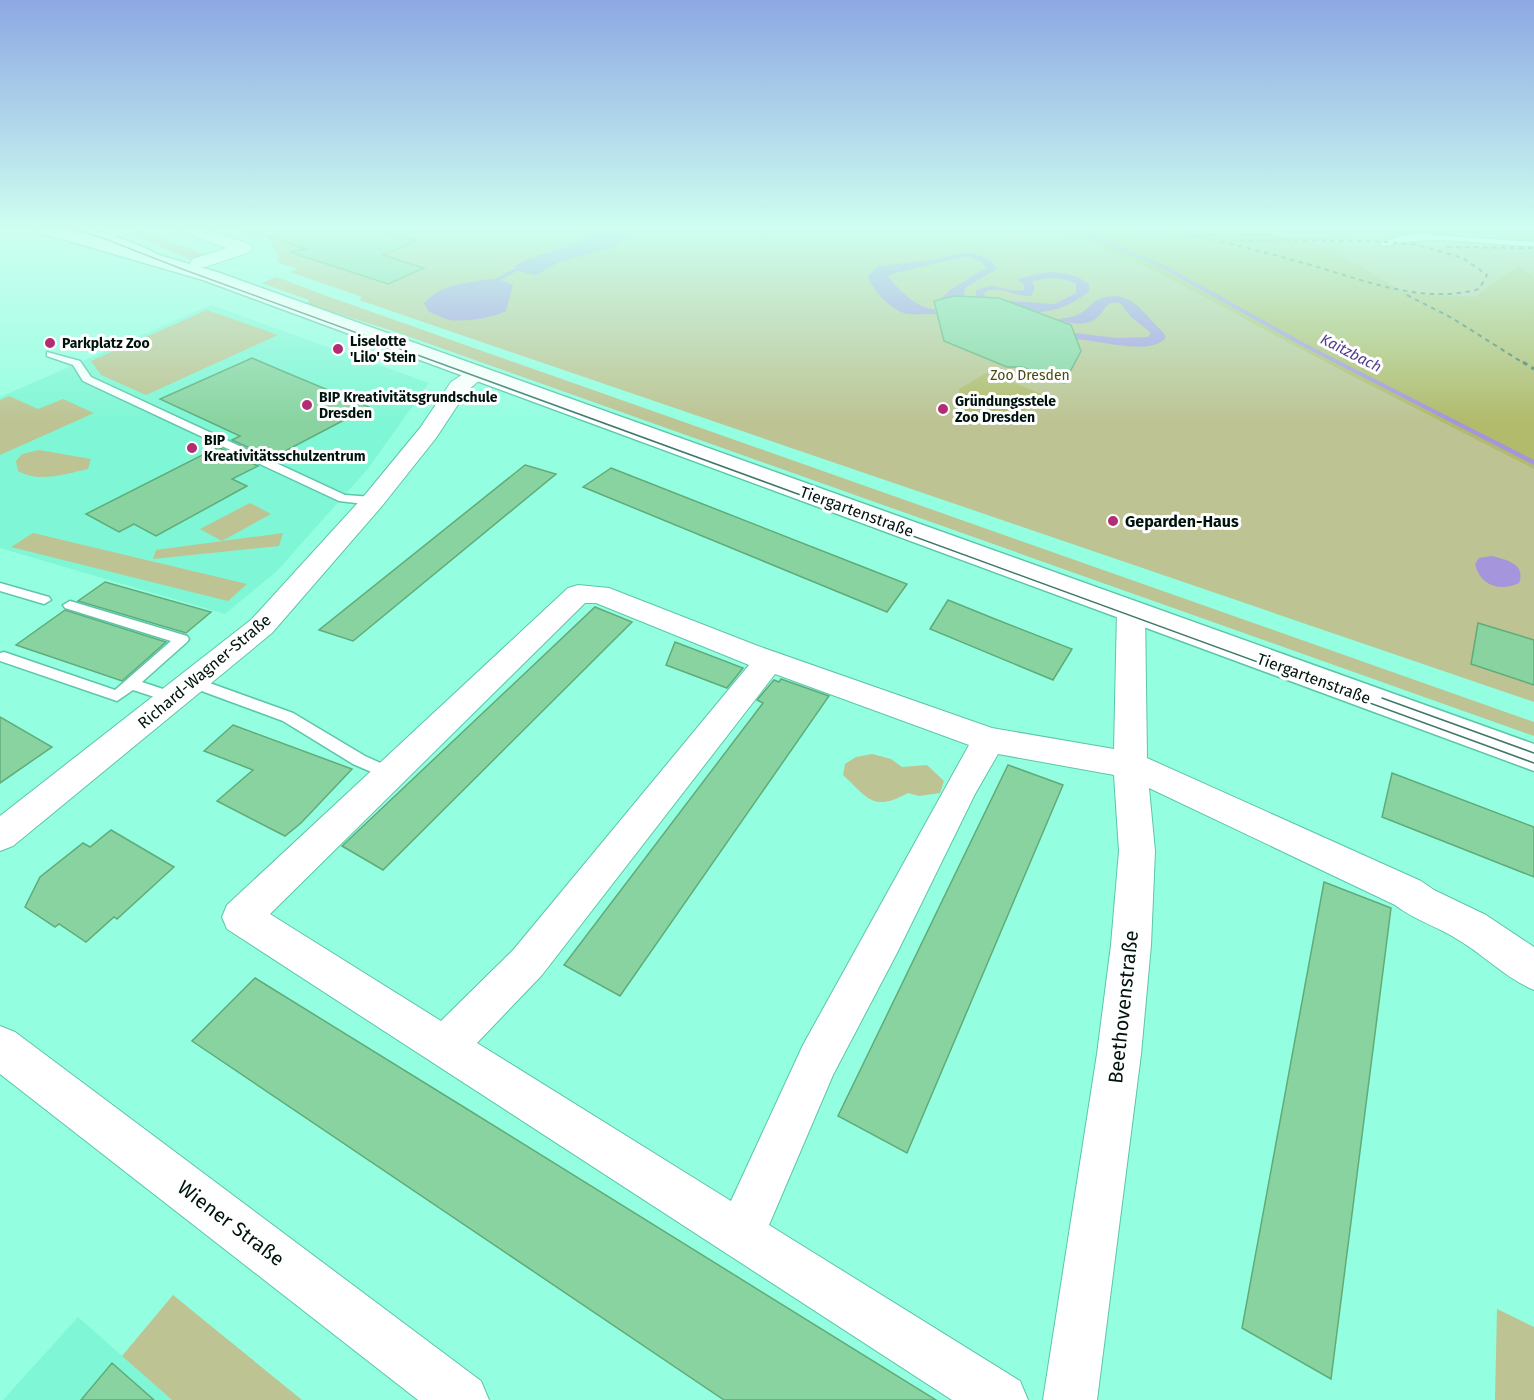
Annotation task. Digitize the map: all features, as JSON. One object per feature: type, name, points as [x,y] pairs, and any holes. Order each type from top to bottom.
[{"type":"main road","name":"Tiergartenstraße","points":[[263,292],[1534,758]]},
{"type":"street","name":"Richard-Wagner-Straße","points":[[0,836],[262,627],[373,501],[428,433],[459,387],[478,373]]},
{"type":"street","points":[[1001,1400],[241,917],[578,594],[599,594],[770,660],[989,740],[1131,765],[1408,893],[1417,901],[1462,921],[1507,949],[1534,970]]},
{"type":"street","name":"Beethovenstraße","points":[[1070,1400],[1119,1054],[1131,945],[1137,851],[1131,765],[1131,611]]},
{"type":"street","points":[[446,1046],[528,962],[770,660]]},
{"type":"street","points":[[741,1234],[818,1060],[883,942],[960,789],[989,740]]},
{"type":"street","name":"Wiener Straße","points":[[0,1047],[462,1400]]},
{"type":"lane","points":[[50,354],[77,363],[87,379],[197,432],[343,498],[373,501]]},
{"type":"lane","points":[[0,587],[44,600]]},
{"type":"lane","points":[[4,657],[117,696],[182,639],[70,605]]},
{"type":"lane","points":[[130,684],[183,690],[288,717],[359,760],[390,774]]},
{"type":"shaded area","points":[[438,292],[511,292],[506,311],[494,316],[463,320],[450,320],[428,311],[424,303]]},
{"type":"shaded area","points":[[877,292],[903,292],[922,306],[935,309],[936,314],[902,312],[889,305]]},
{"type":"shaded area","points":[[948,292],[964,292],[965,297],[940,300]]},
{"type":"shaded area","points":[[976,292],[984,292],[985,298],[976,298]]},
{"type":"shaded area","points":[[1009,292],[1033,292],[1031,296]]},
{"type":"shaded area","points":[[1087,292],[1067,305],[1041,312],[1029,310],[1009,301],[1055,304],[1076,293]]},
{"type":"shaded area","points":[[1195,292],[1408,292],[1475,297],[1481,292],[1534,292],[1534,469]]},
{"type":"shaded area","points":[[1116,296],[1136,305],[1166,337],[1159,343],[1138,347],[1076,339],[1074,333],[1117,338],[1148,337],[1151,333],[1130,316],[1120,303],[1115,302],[1109,304],[1098,317],[1089,322],[1072,323],[1057,319],[1075,316],[1096,301]]},
{"type":"shaded area","name":"BIP Kreativitätsschulzentrum","points":[[211,305],[429,383],[367,470],[277,571],[225,614],[0,548],[0,397]]},
{"type":"shaded area","points":[[988,372],[1041,394],[1021,414],[982,417],[960,410],[959,389]]},
{"type":"shaded area","points":[[1492,556],[1509,561],[1517,567],[1520,571],[1519,583],[1498,587],[1481,578],[1475,564],[1479,558]]},
{"type":"shaded area","points":[[78,1317],[172,1400],[3,1400]]},
{"type":"green space","points":[[287,292],[317,292],[1534,722],[1534,736],[393,331],[307,304],[309,300]]},
{"type":"green space","name":"Zoo Dresden","points":[[349,292],[1534,292],[1534,702],[359,300],[362,297]]},
{"type":"green space","points":[[207,310],[278,335],[146,395],[101,375],[91,361]]},
{"type":"green space","points":[[9,396],[38,409],[63,399],[94,413],[0,455],[0,400]]},
{"type":"green space","points":[[39,450],[91,459],[88,469],[61,475],[43,477],[26,475],[18,471],[16,461],[22,454]]},
{"type":"green space","points":[[250,503],[271,514],[222,541],[200,529]]},
{"type":"green space","points":[[33,533],[247,584],[228,601],[11,547]]},
{"type":"green space","points":[[283,533],[279,546],[153,559],[156,550]]},
{"type":"green space","points":[[872,754],[891,759],[902,767],[927,765],[944,781],[940,793],[919,796],[908,793],[887,802],[872,800],[843,775],[845,764],[856,757]]},
{"type":"green space","points":[[173,1295],[302,1400],[172,1400],[122,1356]]},
{"type":"green space","points":[[1497,1309],[1534,1327],[1534,1400],[1495,1400]]},
{"type":"building","points":[[954,296],[999,298],[1071,325],[1081,351],[1064,383],[1022,367],[1007,367],[944,341],[934,301]]},
{"type":"building","name":"BIP Kreativitätsgrundschule Dresden","points":[[252,358],[369,407],[272,458],[232,440],[240,436],[160,399]]},
{"type":"building","points":[[218,447],[258,466],[232,479],[247,486],[156,536],[134,524],[119,532],[86,514]]},
{"type":"building","points":[[525,465],[556,474],[353,641],[319,630]]},
{"type":"building","points":[[611,468],[907,584],[887,612],[583,487]]},
{"type":"building","points":[[105,582],[211,612],[186,633],[78,601]]},
{"type":"building","points":[[948,600],[1072,649],[1053,680],[930,629]]},
{"type":"building","points":[[595,607],[632,622],[383,870],[342,846]]},
{"type":"building","points":[[65,610],[166,642],[122,681],[16,645]]},
{"type":"building","points":[[1478,623],[1534,640],[1534,685],[1471,664]]},
{"type":"building","points":[[675,642],[743,668],[727,688],[666,665]]},
{"type":"building","points":[[781,679],[829,696],[620,996],[564,965],[763,703],[757,700],[774,680],[779,682]]},
{"type":"building","points":[[0,717],[52,747],[0,783]]},
{"type":"building","points":[[233,725],[352,769],[301,823],[285,836],[217,801],[253,770],[204,751]]},
{"type":"building","points":[[1008,765],[1063,785],[907,1153],[838,1116]]},
{"type":"building","points":[[1392,773],[1534,827],[1534,877],[1382,817]]},
{"type":"building","points":[[111,830],[174,867],[117,919],[114,917],[86,942],[59,924],[55,927],[25,907],[40,877],[83,843],[90,847]]},
{"type":"building","points":[[1324,882],[1391,908],[1331,1379],[1242,1328]]},
{"type":"building","points":[[255,978],[936,1400],[724,1400],[192,1041]]},
{"type":"building","points":[[112,1363],[154,1400],[81,1400]]},
{"type":"waterway","name":"Kaitzbach","points":[[1210,292],[1306,346],[1534,463]]},
{"type":"tram line","points":[[246,292],[1534,763]]},
{"type":"tram line","points":[[1382,698],[1534,753]]},
{"type":"railway","points":[[1414,292],[1460,292]]},
{"type":"railway","points":[[1407,295],[1452,318],[1525,364]]},
{"type":"railway","points":[[1523,362],[1534,369]]},
{"type":"place","name":"Parkplatz Zoo","points":[[50,343]]},
{"type":"place","name":"Liselotte 'Lilo' Stein","points":[[338,349]]},
{"type":"place","name":"BIP Kreativitätsgrundschule Dresden","points":[[307,405]]},
{"type":"place","name":"Gründungsstele Zoo Dresden","points":[[943,409]]},
{"type":"place","name":"BIP Kreativitätsschulzentrum","points":[[192,448]]},
{"type":"place","name":"Geparden-Haus","points":[[1113,521]]}]
